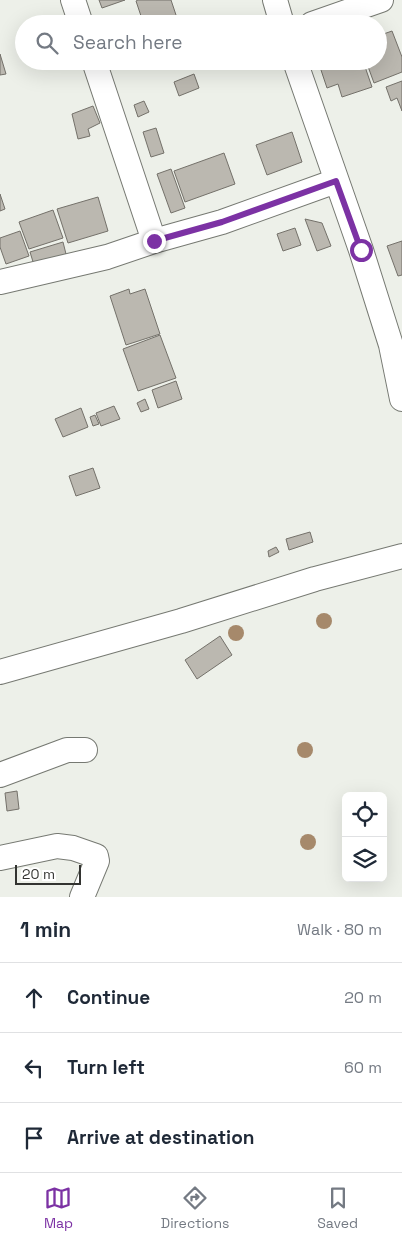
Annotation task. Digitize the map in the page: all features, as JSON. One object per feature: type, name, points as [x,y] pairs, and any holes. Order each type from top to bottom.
[{"type":"street","points":[[73,0],[78,15]]},
{"type":"street","points":[[274,0],[279,15]]},
{"type":"street","points":[[338,15],[381,0]]},
{"type":"street","points":[[97,70],[154,241]]},
{"type":"street","points":[[298,70],[391,345],[402,399]]},
{"type":"street","points":[[0,282],[107,258],[154,241],[222,222],[336,181]]},
{"type":"street","points":[[0,672],[181,621],[315,579],[402,556]]},
{"type":"street","points":[[0,775],[67,750],[85,750]]},
{"type":"street","points":[[0,858],[57,846],[73,848],[96,856],[97,861],[82,897]]},
{"type":"building","points":[[99,0],[125,0],[102,8]]},
{"type":"building","points":[[171,0],[176,15],[141,15],[136,1]]},
{"type":"building","points":[[392,31],[402,57],[402,72],[374,83],[369,70],[387,70],[387,33]]},
{"type":"building","points":[[0,54],[6,74],[0,75]]},
{"type":"building","points":[[321,70],[366,70],[372,87],[342,97],[338,84],[327,88]]},
{"type":"building","points":[[194,74],[199,88],[179,96],[174,82]]},
{"type":"building","points":[[402,81],[402,111],[397,98],[391,101],[386,87]]},
{"type":"building","points":[[144,101],[149,112],[138,117],[134,105]]},
{"type":"building","points":[[93,106],[100,123],[88,129],[90,136],[78,139],[72,114]]},
{"type":"building","points":[[156,128],[164,153],[151,157],[143,132]]},
{"type":"building","points":[[292,132],[302,162],[267,175],[256,145]]},
{"type":"building","points":[[224,153],[235,184],[185,202],[174,171]]},
{"type":"building","points":[[171,169],[185,208],[171,213],[157,174]]},
{"type":"building","points":[[0,194],[5,209],[0,211]]},
{"type":"building","points":[[98,197],[108,231],[68,243],[57,209]]},
{"type":"building","points":[[53,210],[63,238],[29,249],[19,222]]},
{"type":"building","points":[[305,219],[322,223],[331,246],[317,251]]},
{"type":"building","points":[[295,228],[301,245],[283,251],[277,234]]},
{"type":"building","points":[[20,231],[29,256],[6,264],[0,247],[0,238]]},
{"type":"building","points":[[402,241],[402,275],[398,276],[387,246]]},
{"type":"building","points":[[63,242],[66,254],[34,265],[30,252]]},
{"type":"building","points":[[129,289],[130,294],[145,289],[160,334],[126,345],[110,296]]},
{"type":"building","points":[[160,335],[176,378],[138,391],[123,349]]},
{"type":"building","points":[[176,381],[182,399],[158,408],[152,390]]},
{"type":"building","points":[[145,399],[149,409],[141,412],[137,403]]},
{"type":"building","points":[[114,406],[120,419],[101,426],[96,413]]},
{"type":"building","points":[[81,408],[88,427],[63,437],[55,419]]},
{"type":"building","points":[[95,415],[99,424],[93,426],[90,417]]},
{"type":"building","points":[[93,468],[100,488],[76,496],[69,476]]},
{"type":"building","points":[[310,532],[313,542],[289,550],[286,539]]},
{"type":"building","points":[[276,547],[279,552],[269,557],[268,551]]},
{"type":"building","points":[[220,636],[232,655],[197,679],[185,660]]},
{"type":"building","points":[[17,791],[19,809],[7,811],[5,793]]},
{"type":"route","points":[[154,241],[222,222],[336,181],[361,250]]}]
